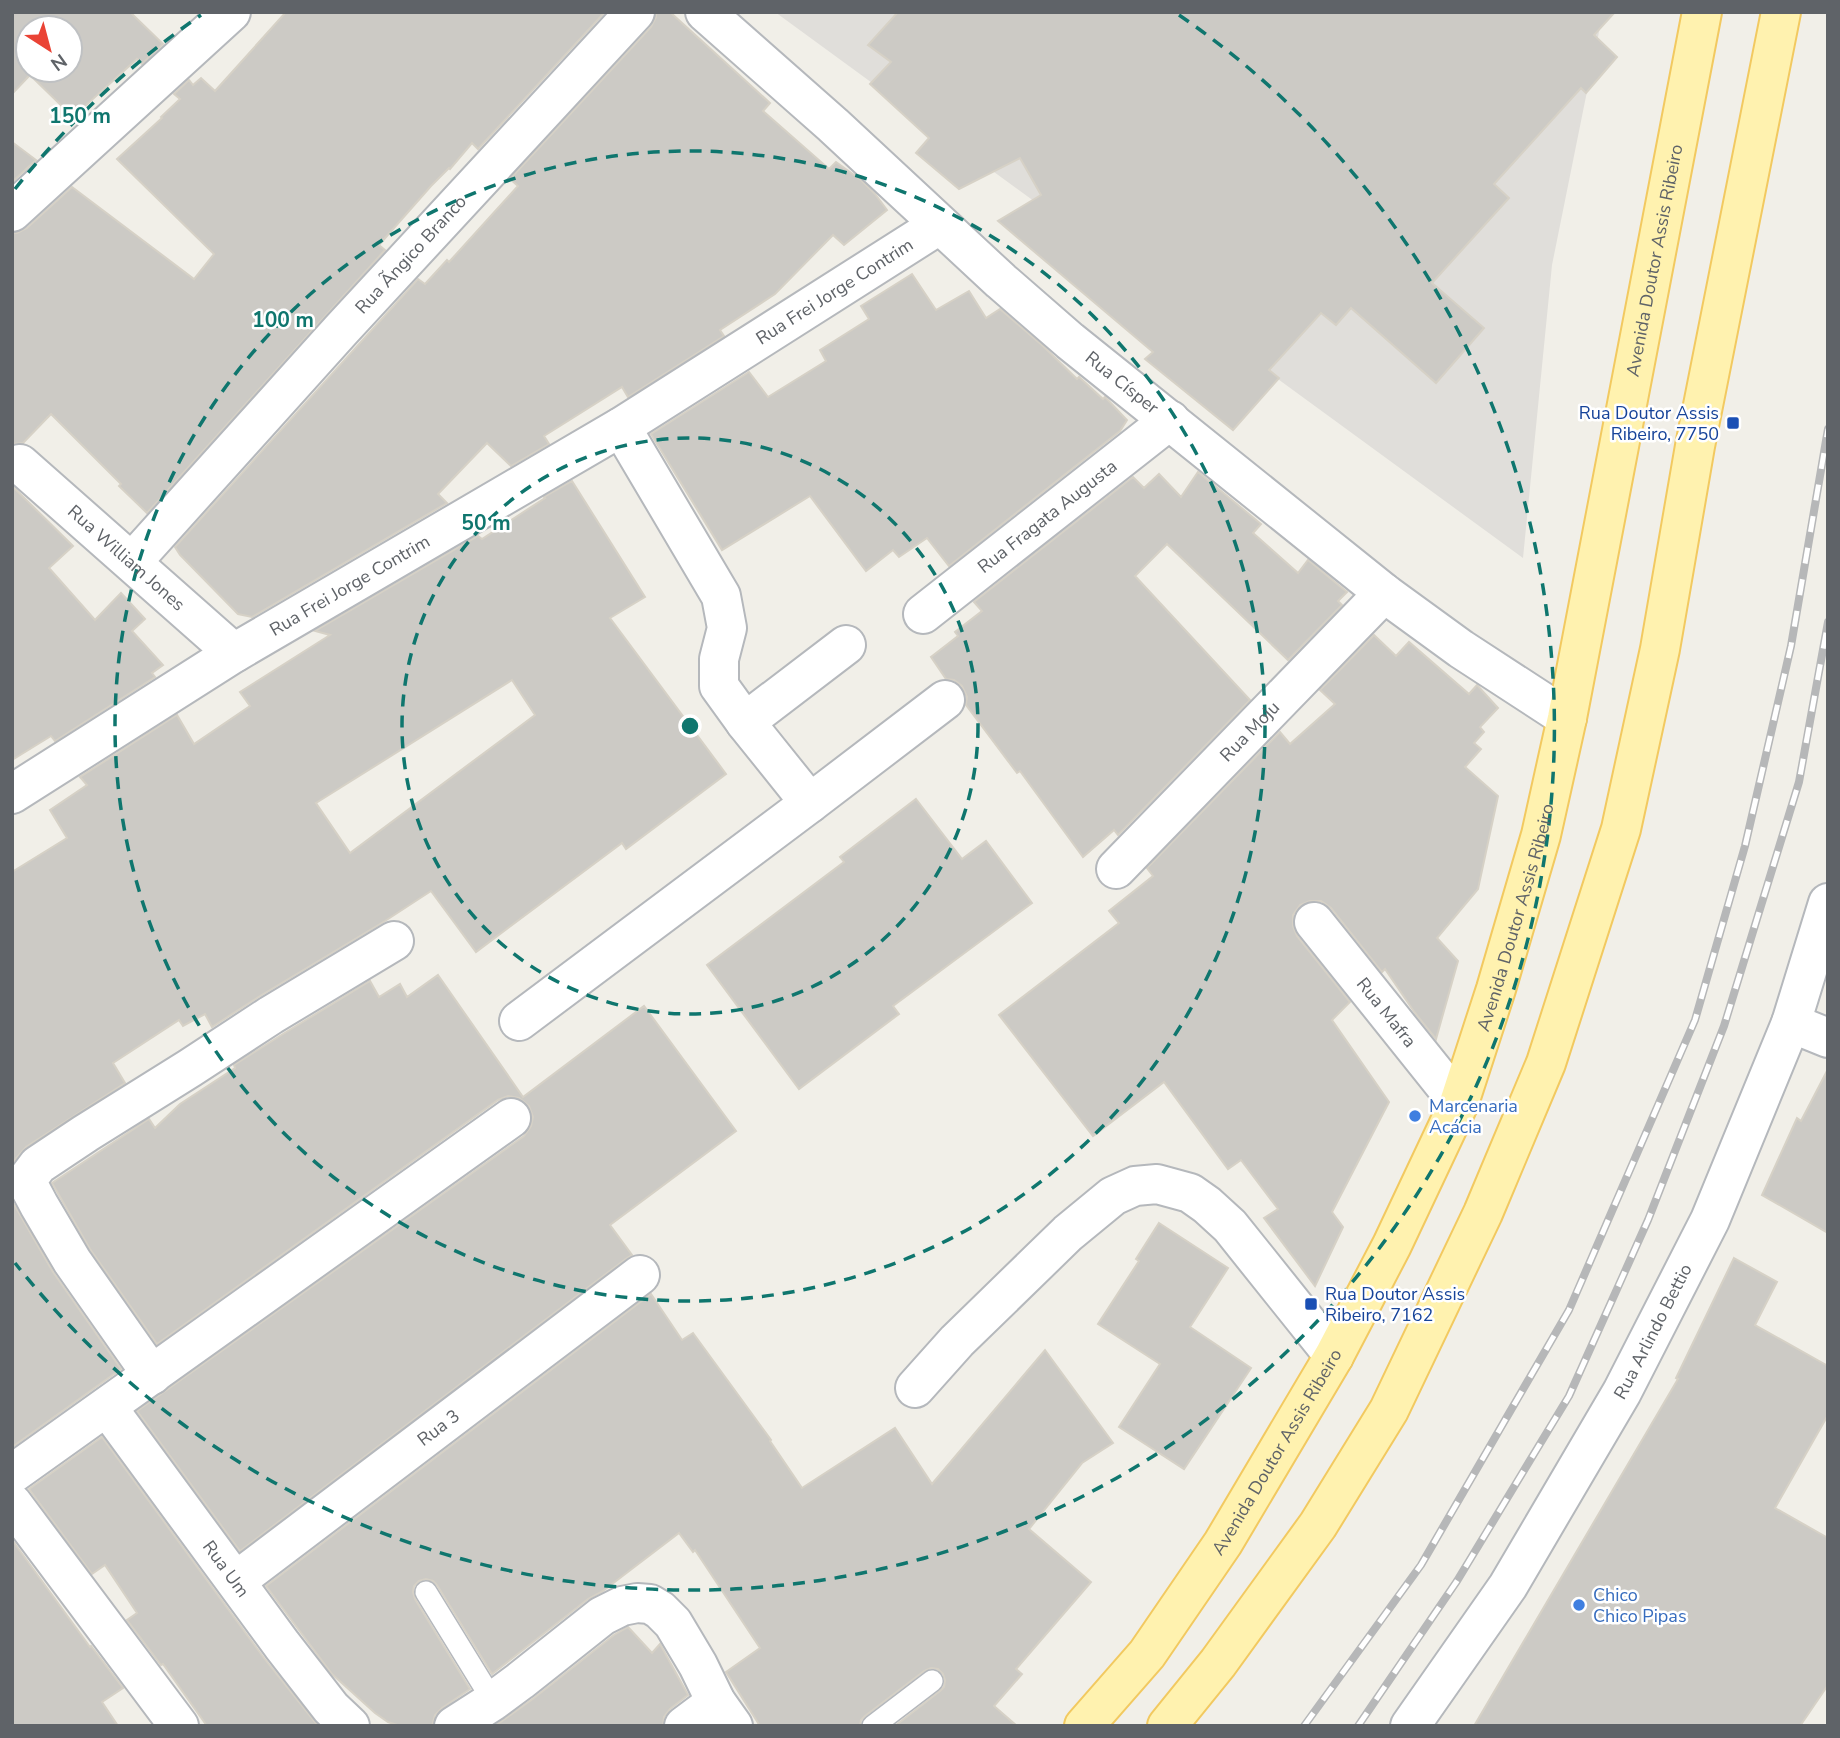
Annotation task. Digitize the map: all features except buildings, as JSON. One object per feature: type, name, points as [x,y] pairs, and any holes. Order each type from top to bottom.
[{"type":"main road","name":"Avenida Doutor Assis Ribeiro","points":[[1084,1726],[1147,1654],[1223,1543],[1334,1356],[1392,1245],[1459,1103],[1541,835],[1567,718],[1702,12]]},
{"type":"main road","points":[[1167,1726],[1218,1662],[1318,1525],[1389,1410],[1483,1213],[1546,1063],[1621,829],[1660,649],[1698,435],[1781,12]]},
{"type":"street","points":[[12,212],[231,12]]},
{"type":"street","name":"Rua Ãngico Branco","points":[[132,562],[350,320],[635,12]]},
{"type":"street","name":"Rua Císper","points":[[705,12],[1070,341],[1384,593],[1461,649],[1567,718]]},
{"type":"street","name":"Rua Frei Jorge Contrim","points":[[12,793],[234,653],[621,427],[940,225]]},
{"type":"street","name":"Rua Fragata Augusta","points":[[923,614],[1170,420]]},
{"type":"street","points":[[621,427],[721,596],[727,628],[719,659],[719,686],[810,803]]},
{"type":"street","name":"Rua William Jones","points":[[20,464],[234,653]]},
{"type":"street","name":"Rua Moju","points":[[1116,869],[1384,593]]},
{"type":"street","points":[[745,722],[846,645]]},
{"type":"street","points":[[519,1021],[945,700]]},
{"type":"street","name":"Rua Arlindo Bettio","points":[[1410,1726],[1508,1586],[1622,1392],[1710,1220],[1791,1023],[1828,903]]},
{"type":"street","name":"Rua Mafra","points":[[1314,922],[1459,1103]]},
{"type":"street","points":[[152,1374],[72,1261],[34,1197],[29,1177],[38,1165],[75,1139],[241,1033],[394,942]]},
{"type":"street","points":[[1791,1023],[1828,1038]]},
{"type":"street","points":[[12,1474],[511,1118]]},
{"type":"street","points":[[915,1388],[957,1341],[1068,1233],[1114,1196],[1136,1186],[1157,1184],[1190,1193],[1230,1226],[1334,1356]]},
{"type":"street","name":"Rua 3","points":[[236,1581],[640,1275]]},
{"type":"street","name":"Rua Um","points":[[107,1407],[282,1645],[331,1708],[350,1726]]},
{"type":"street","points":[[12,1503],[179,1726]]},
{"type":"street","points":[[454,1726],[520,1682],[602,1616],[622,1605],[636,1603],[650,1604],[660,1609],[673,1623],[724,1714],[684,1726]]},
{"type":"lane","points":[[426,1592],[493,1701]]},
{"type":"lane","points":[[873,1726],[932,1681]]},
{"type":"shaded area","points":[[775,12],[1603,12],[1552,265],[1523,558]]},
{"type":"railway","points":[[1304,1726],[1421,1565],[1569,1310],[1695,1020],[1745,846],[1791,646],[1828,429]]},
{"type":"railway","points":[[1358,1726],[1457,1581],[1569,1396],[1648,1220],[1724,1026],[1799,782],[1828,622]]},
{"type":"place","name":"Rua Doutor Assis Ribeiro, 7750","points":[[1733,423]]},
{"type":"place","name":"Marcenaria Acácia","points":[[1415,1116]]},
{"type":"place","name":"Rua Doutor Assis Ribeiro, 7162","points":[[1311,1304]]},
{"type":"place","name":"Chico Chico Pipas","points":[[1579,1605]]}]
